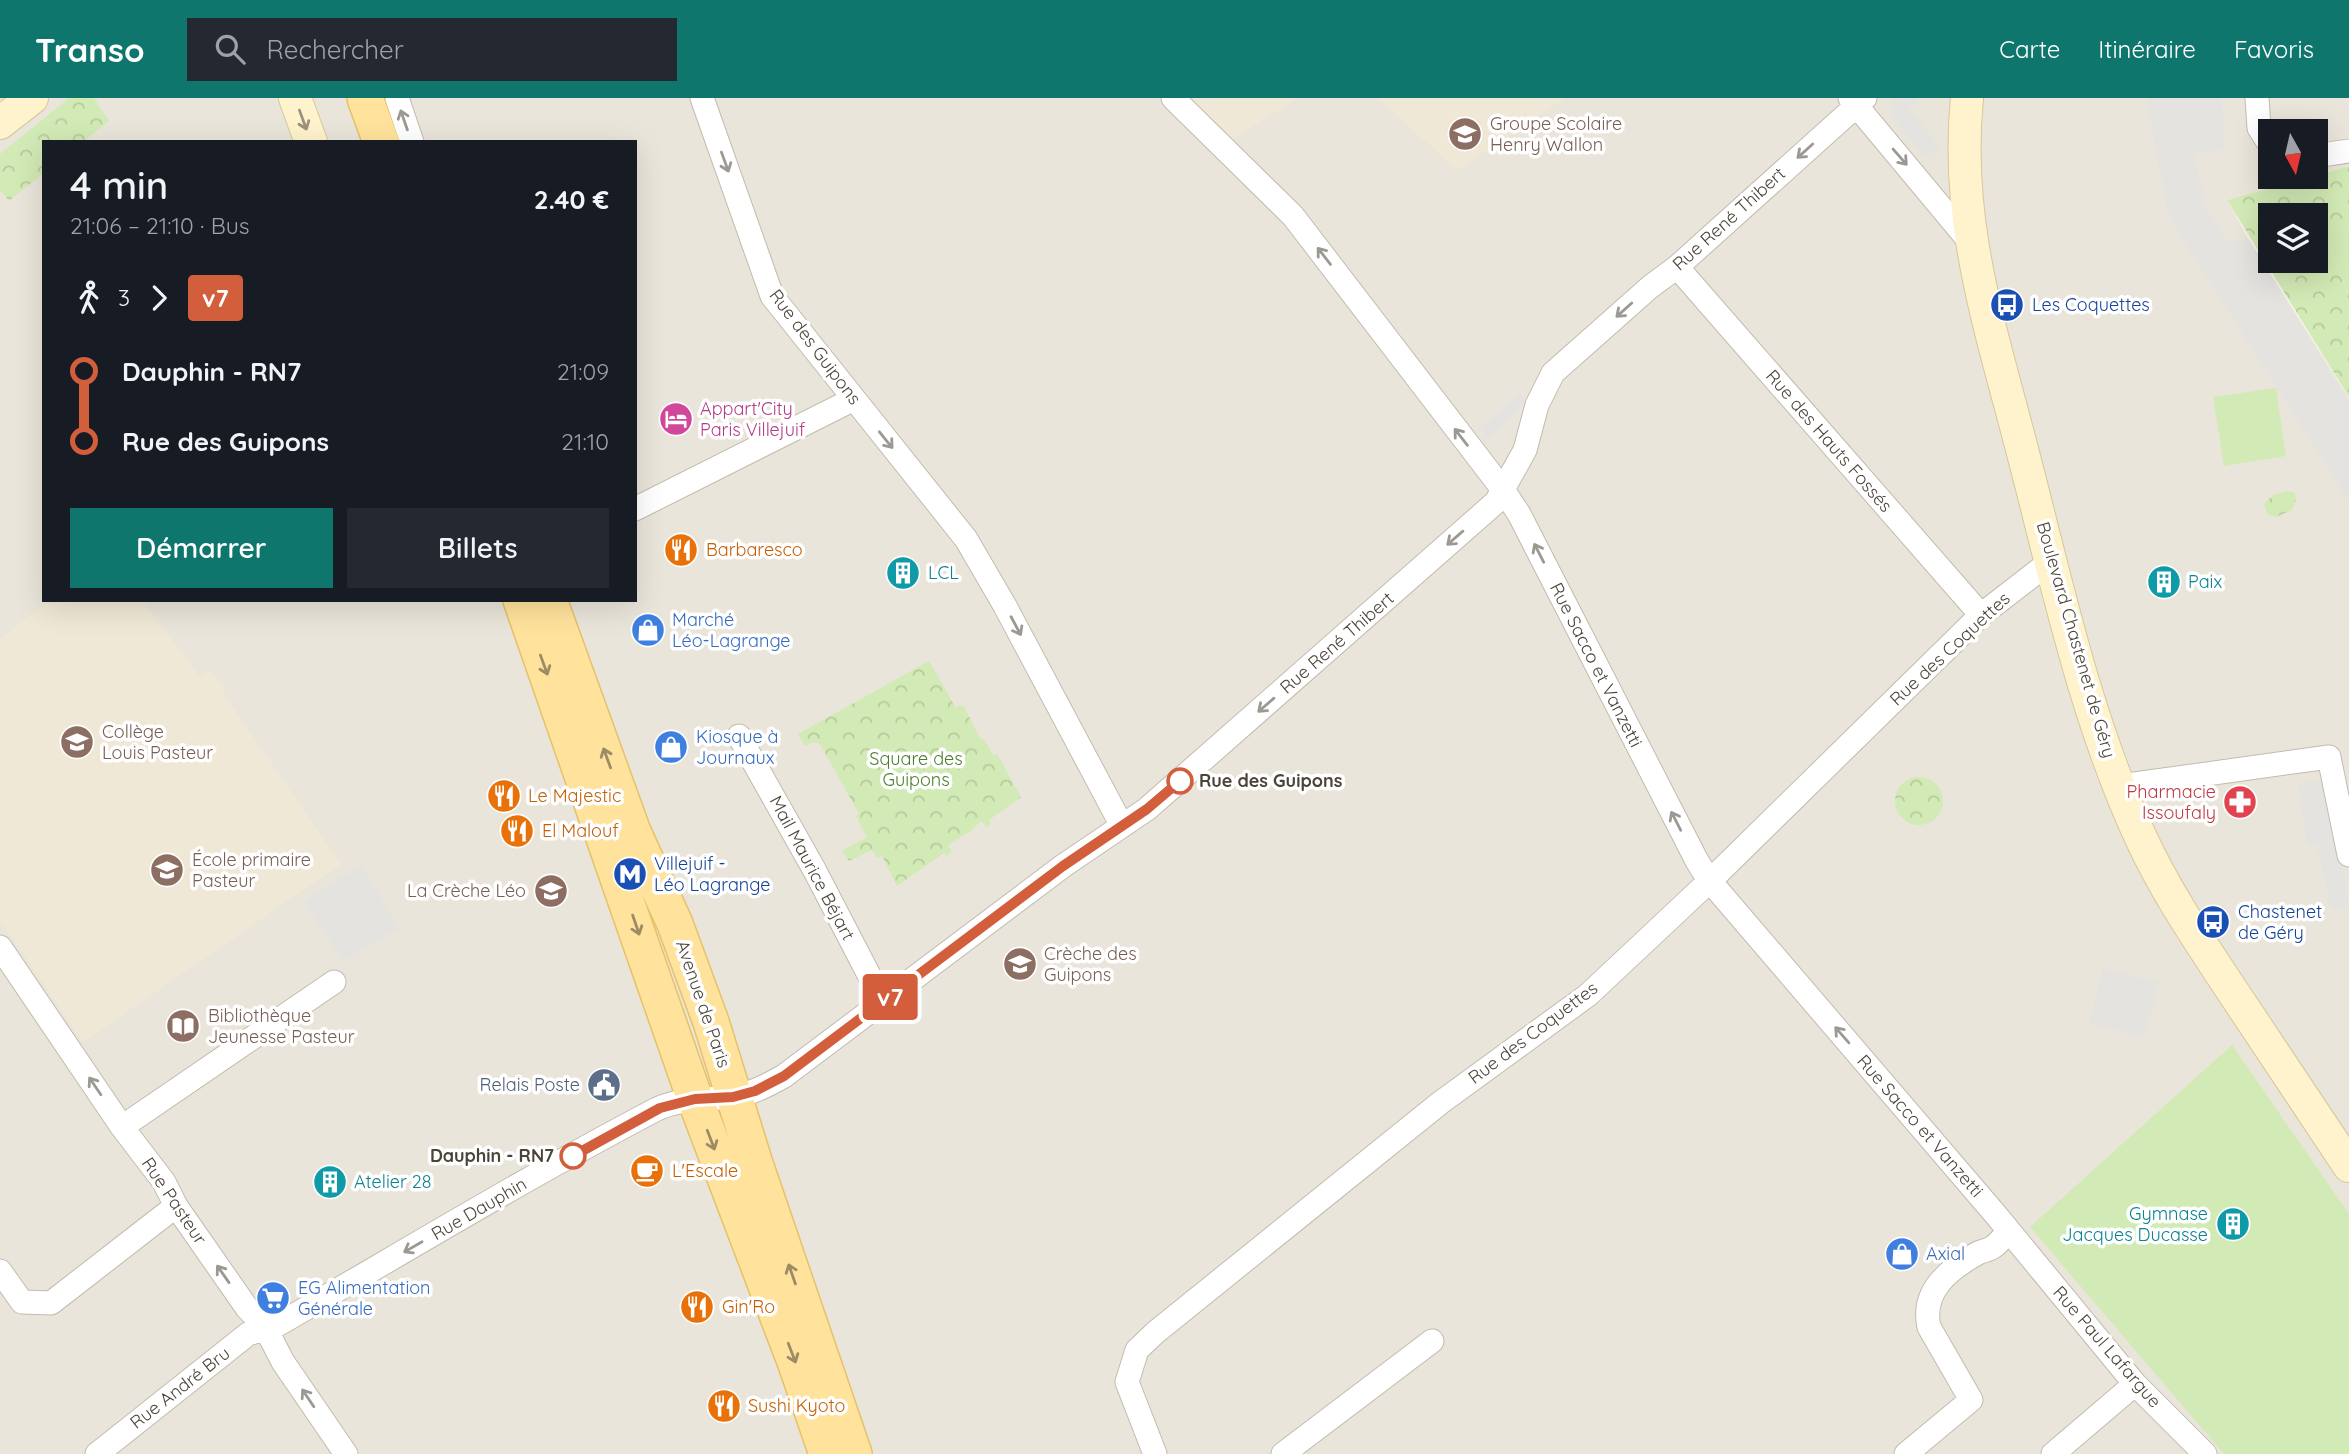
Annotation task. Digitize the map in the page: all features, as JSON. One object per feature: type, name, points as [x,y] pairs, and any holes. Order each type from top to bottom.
[{"type":"main road","points":[[343,98],[358,140]]},
{"type":"main road","points":[[365,98],[380,140]]},
{"type":"main road","points":[[522,602],[695,1099],[796,1364],[827,1454]]},
{"type":"main road","name":"Avenue de Paris","points":[[550,602],[633,832],[675,924],[711,1022],[733,1097],[855,1454]]},
{"type":"street","points":[[0,123],[32,98]]},
{"type":"street","points":[[295,98],[310,140]]},
{"type":"street","points":[[397,98],[411,140]]},
{"type":"street","name":"Rue des Guipons","points":[[702,98],[772,296],[966,539],[1018,629],[1122,826]]},
{"type":"street","name":"Rue Sacco et Vanzetti","points":[[1173,98],[1293,216],[1504,491],[1519,514],[1697,862],[1709,880],[2011,1234]]},
{"type":"street","name":"Boulevard Chastenet de Géry","points":[[1967,98],[1964,153],[1970,242],[1980,290],[2051,561],[2093,711],[2142,839],[2177,909],[2274,1058],[2349,1166]]},
{"type":"street","points":[[2257,98],[2258,119]]},
{"type":"street","points":[[1857,100],[1970,242]]},
{"type":"street","name":"Rue René Thibert","points":[[733,1097],[766,1087],[784,1076],[1063,866],[1147,809],[1496,502],[1525,450],[1538,405],[1553,373],[1650,287],[1677,267],[1857,100]]},
{"type":"street","points":[[2328,154],[2349,151]]},
{"type":"street","name":"Rue des Hauts Fossés","points":[[1677,267],[1981,615]]},
{"type":"street","points":[[637,508],[854,399]]},
{"type":"street","name":"Rue des Coquettes","points":[[1156,1454],[1127,1382],[1137,1350],[1399,1135],[1588,995],[1981,615],[2051,561]]},
{"type":"street","name":"Mail Maurice Béjart","points":[[739,736],[815,871],[883,1002]]},
{"type":"street","points":[[2120,786],[2329,757],[2349,855]]},
{"type":"street","name":"Rue Pasteur","points":[[0,947],[122,1127],[164,1182],[176,1206],[247,1308],[265,1327],[283,1362],[346,1454]]},
{"type":"street","points":[[122,1127],[334,982]]},
{"type":"street","name":"Rue Dauphin","points":[[265,1327],[279,1324],[514,1188],[660,1108],[695,1099],[733,1097]]},
{"type":"street","points":[[0,1271],[22,1301],[51,1303],[176,1206]]},
{"type":"street","points":[[1906,1454],[1971,1400],[1929,1326],[1926,1317],[1931,1293],[1938,1282],[2011,1234]]},
{"type":"street","name":"Rue Paul Lafargue","points":[[2011,1234],[2135,1384],[2205,1454]]},
{"type":"street","name":"Rue André Bru","points":[[97,1454],[248,1334],[265,1327]]},
{"type":"street","points":[[1283,1454],[1432,1340]]},
{"type":"street","points":[[2053,1454],[2135,1384]]},
{"type":"shaded area","points":[[0,98],[2349,98],[2349,166],[2328,172],[2328,119],[2258,119],[2258,189],[2267,189],[2227,200],[2258,254],[2258,273],[2270,273],[2349,398],[2349,1454],[0,1454]]},
{"type":"shaded area","points":[[1187,98],[1298,98],[1229,142]]},
{"type":"shaded area","name":"Groupe Scolaire Henry Wallon","points":[[1378,98],[1565,98],[1457,170]]},
{"type":"shaded area","points":[[1893,98],[1920,98],[1909,109],[1940,146],[1925,159],[1890,114]]},
{"type":"shaded area","points":[[2146,98],[2222,98],[2225,149],[2195,155],[2205,206],[2228,241],[2249,240],[2258,255],[2258,273],[2269,273],[2349,402],[2349,502],[2168,216]]},
{"type":"shaded area","points":[[1519,393],[1528,402],[1488,439],[1479,430]]},
{"type":"shaded area","name":"École primaire Pasteur","points":[[47,602],[144,602],[200,677],[211,670],[226,690],[223,693],[341,864],[83,1042],[0,920],[0,639]]},
{"type":"shaded area","points":[[2325,780],[2349,905],[2331,909],[2317,844],[2307,846],[2298,784]]},
{"type":"shaded area","points":[[361,865],[399,928],[343,961],[304,902]]},
{"type":"shaded area","points":[[2103,968],[2159,983],[2144,1038],[2089,1023]]},
{"type":"green space","points":[[69,98],[94,98],[109,121],[85,140],[42,140],[42,175],[9,201],[0,190],[0,154]]},
{"type":"green space","points":[[2349,166],[2349,225],[2328,233],[2328,203],[2258,203],[2258,250],[2227,200],[2266,189],[2328,189],[2328,172]]},
{"type":"green space","points":[[2349,225],[2349,296],[2328,245],[2328,233]]},
{"type":"green space","points":[[2328,245],[2349,296],[2349,397],[2272,273],[2328,273]]},
{"type":"green space","points":[[2276,388],[2286,456],[2224,466],[2213,397]]},
{"type":"green space","points":[[2288,491],[2295,493],[2296,501],[2292,510],[2276,517],[2267,514],[2264,504],[2273,495]]},
{"type":"green space","name":"Square des Guipons","points":[[929,661],[956,708],[963,705],[981,740],[984,739],[993,755],[997,754],[1021,797],[989,820],[991,824],[987,827],[981,821],[971,831],[948,845],[952,852],[947,856],[944,853],[897,886],[882,856],[877,858],[872,850],[849,861],[842,851],[867,837],[856,816],[859,814],[820,744],[814,742],[805,746],[798,734]]},
{"type":"green space","points":[[1919,777],[1936,784],[1943,801],[1936,818],[1919,825],[1902,818],[1895,801],[1902,784]]},
{"type":"green space","points":[[2232,1045],[2349,1214],[2349,1454],[2224,1454],[2030,1227]]},
{"type":"bus line","name":"v7","points":[[573,1156],[660,1108],[695,1099],[733,1097],[766,1087],[784,1076],[1063,866],[1147,809],[1180,781]]},
{"type":"place","name":"Groupe Scolaire Henry Wallon","points":[[1465,134]]},
{"type":"place","name":"Les Coquettes","points":[[2007,305]]},
{"type":"place","name":"Appart'City Paris Villejuif","points":[[676,419]]},
{"type":"place","name":"Barbaresco","points":[[681,550]]},
{"type":"place","name":"LCL","points":[[903,573]]},
{"type":"place","name":"Paix","points":[[2164,582]]},
{"type":"place","name":"Marché Léo-Lagrange","points":[[648,630]]},
{"type":"place","name":"Collège Louis Pasteur","points":[[77,742]]},
{"type":"place","name":"Kiosque à Journaux","points":[[671,747]]},
{"type":"place","name":"Rue des Guipons","points":[[1180,781]]},
{"type":"place","name":"Le Majestic","points":[[504,796]]},
{"type":"place","name":"Pharmacie Issoufaly","points":[[2240,802]]},
{"type":"place","name":"El Malouf","points":[[517,831]]},
{"type":"place","name":"École primaire Pasteur","points":[[167,870]]},
{"type":"place","name":"Villejuif - Léo Lagrange","points":[[630,874]]},
{"type":"place","name":"La Crèche Léo","points":[[551,891]]},
{"type":"place","name":"Chastenet de Géry","points":[[2213,922]]},
{"type":"place","name":"Crèche des Guipons","points":[[1020,964]]},
{"type":"place","name":"Bibliothèque Jeunesse Pasteur","points":[[183,1026]]},
{"type":"place","name":"Relais Poste","points":[[604,1085]]},
{"type":"place","name":"Dauphin - RN7","points":[[573,1156]]},
{"type":"place","name":"L'Escale","points":[[647,1171]]},
{"type":"place","name":"Atelier 28","points":[[330,1182]]},
{"type":"place","name":"Gymnase Jacques Ducasse","points":[[2233,1224]]},
{"type":"place","name":"Axial","points":[[1902,1254]]},
{"type":"place","name":"EG Alimentation Générale","points":[[273,1298]]},
{"type":"place","name":"Gin'Ro","points":[[697,1307]]},
{"type":"place","name":"Sushi Kyoto","points":[[724,1406]]}]
